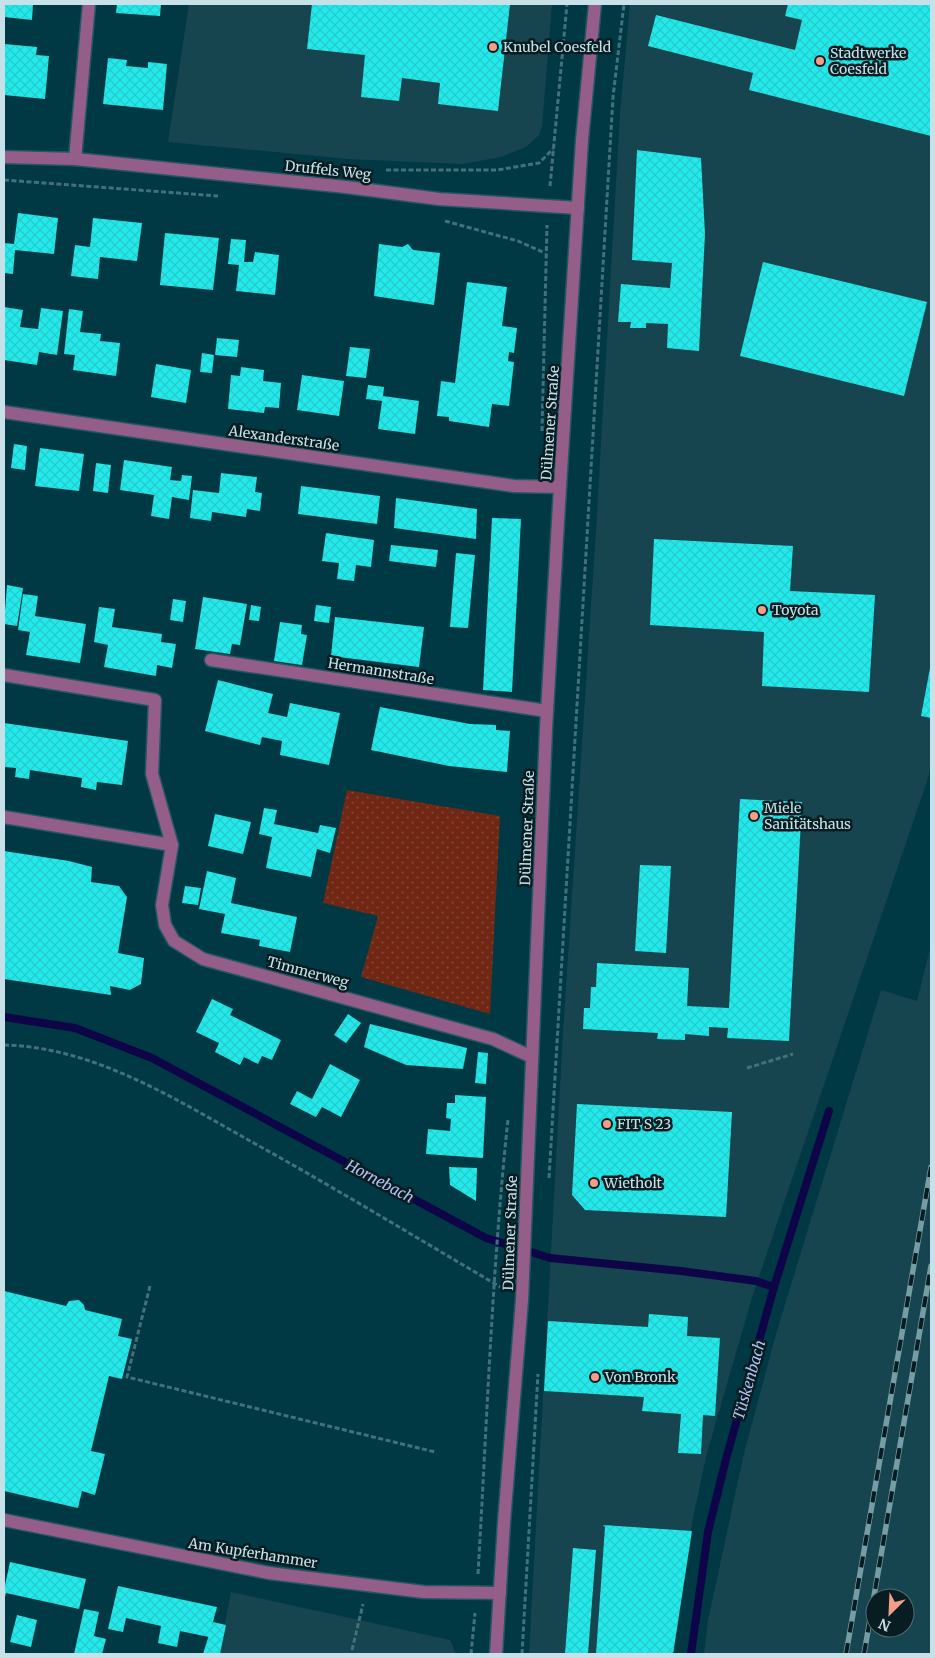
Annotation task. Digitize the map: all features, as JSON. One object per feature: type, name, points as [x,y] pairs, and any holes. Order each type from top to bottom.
[{"type":"street","points":[[75,159],[89,4]]},
{"type":"street","name":"Dülmener Straße","points":[[496,1654],[524,1270],[547,711],[560,487],[582,140],[595,4]]},
{"type":"street","name":"Druffels Weg","points":[[4,156],[75,159],[346,187],[439,199],[578,208]]},
{"type":"street","name":"Alexanderstraße","points":[[4,412],[514,486],[560,487]]},
{"type":"street","name":"Hermannstraße","points":[[211,660],[547,711]]},
{"type":"street","name":"Timmerweg","points":[[4,675],[156,700],[152,774],[172,845],[162,905],[165,925],[174,941],[203,959],[493,1038],[532,1056]]},
{"type":"street","points":[[4,817],[172,845]]},
{"type":"street","name":"Am Kupferhammer","points":[[4,1520],[235,1567],[424,1592],[500,1593]]},
{"type":"path","points":[[553,148],[567,4]]},
{"type":"path","points":[[548,1183],[613,97],[624,4]]},
{"type":"path","points":[[4,180],[220,196]]},
{"type":"path","points":[[443,220],[518,241],[546,254]]},
{"type":"path","points":[[4,1045],[27,1045],[66,1053],[152,1086],[400,1226],[522,1300]]},
{"type":"path","points":[[747,1068],[793,1054]]},
{"type":"path","points":[[471,1654],[477,1592],[495,1284],[496,1228]]},
{"type":"path","points":[[150,1286],[127,1377],[435,1452]]},
{"type":"path","points":[[522,1654],[538,1367]]},
{"type":"path","points":[[352,1650],[367,1585]]},
{"type":"shaded area","points":[[189,4],[552,4],[542,126],[539,135],[526,147],[501,157],[462,164],[348,159],[168,142]]},
{"type":"shaded area","points":[[630,4],[931,4],[931,763],[928,778],[753,1294],[707,1453],[692,1522],[674,1654],[529,1654],[563,1033],[596,531],[620,114]]},
{"type":"shaded area","points":[[347,790],[500,816],[490,1014],[361,977],[378,916],[323,903]]},
{"type":"shaded area","points":[[931,945],[931,1654],[704,1654],[708,1621],[744,1453],[776,1334],[881,990],[917,1001]]},
{"type":"shaded area","points":[[231,1592],[450,1640],[456,1654],[219,1654]]},
{"type":"building","points":[[4,4],[33,4],[32,20],[4,17]]},
{"type":"building","points":[[117,4],[161,4],[160,16],[116,13]]},
{"type":"building","points":[[312,4],[510,4],[498,111],[438,104],[440,83],[402,78],[399,101],[361,97],[365,55],[307,49]]},
{"type":"building","name":"Stadtwerke Coesfeld","points":[[788,4],[931,4],[931,136],[749,90],[753,73],[648,46],[656,15],[795,50],[802,20],[785,16]]},
{"type":"building","points":[[4,44],[37,47],[36,55],[49,56],[45,99],[4,95]]},
{"type":"building","points":[[108,58],[127,60],[126,66],[148,68],[148,62],[167,64],[163,110],[103,104]]},
{"type":"building","points":[[637,150],[701,158],[705,234],[699,351],[667,348],[668,324],[646,323],[646,328],[630,328],[631,322],[618,322],[621,284],[670,288],[672,263],[632,260]]},
{"type":"building","points":[[18,213],[58,218],[54,254],[15,250],[13,274],[4,273],[4,243],[14,244]]},
{"type":"building","points":[[93,218],[142,223],[137,261],[100,257],[98,279],[71,276],[75,245],[90,247]]},
{"type":"building","points":[[165,233],[219,238],[213,290],[160,285]]},
{"type":"building","points":[[231,239],[246,240],[244,262],[253,262],[255,252],[279,255],[275,295],[236,291],[239,265],[228,264]]},
{"type":"building","points":[[379,244],[402,247],[408,244],[413,250],[440,253],[434,305],[374,296]]},
{"type":"building","points":[[763,262],[927,302],[904,396],[740,356]]},
{"type":"building","points":[[467,282],[507,287],[502,326],[517,328],[514,353],[509,352],[508,361],[514,362],[509,406],[492,404],[489,427],[449,421],[449,417],[437,416],[441,381],[455,383]]},
{"type":"building","points":[[4,307],[23,310],[20,327],[38,329],[41,308],[63,311],[57,355],[39,352],[37,365],[4,360]]},
{"type":"building","points":[[69,309],[83,311],[80,332],[101,334],[100,341],[120,343],[116,376],[73,370],[75,355],[64,354]]},
{"type":"building","points":[[217,338],[239,340],[237,357],[215,355]]},
{"type":"building","points":[[350,347],[370,349],[366,378],[346,376]]},
{"type":"building","points":[[202,353],[214,355],[212,373],[200,372]]},
{"type":"building","points":[[156,364],[191,370],[186,403],[151,397]]},
{"type":"building","points":[[241,367],[264,370],[263,381],[281,383],[279,408],[265,407],[264,413],[228,409],[231,375],[240,376]]},
{"type":"building","points":[[302,375],[344,381],[339,416],[297,410]]},
{"type":"building","points":[[368,385],[384,387],[383,396],[419,401],[415,434],[378,429],[382,401],[366,399]]},
{"type":"building","points":[[14,444],[27,446],[25,470],[11,468]]},
{"type":"building","points":[[40,448],[84,454],[79,491],[35,486]]},
{"type":"building","points":[[124,460],[172,467],[170,480],[181,481],[182,475],[192,476],[189,500],[172,497],[169,519],[151,516],[154,495],[120,490]]},
{"type":"building","points":[[96,463],[111,465],[108,493],[93,491]]},
{"type":"building","points":[[221,473],[257,477],[255,492],[262,493],[260,511],[247,509],[246,517],[212,512],[211,521],[190,518],[193,490],[219,493]]},
{"type":"building","points":[[301,486],[380,496],[377,524],[298,514]]},
{"type":"building","points":[[396,498],[477,509],[476,539],[394,528]]},
{"type":"building","points":[[492,518],[521,519],[512,692],[483,690]]},
{"type":"building","points":[[326,533],[374,540],[371,567],[356,565],[354,581],[337,579],[339,563],[322,561]]},
{"type":"building","name":"Toyota","points":[[654,539],[793,546],[790,591],[875,595],[869,692],[762,686],[764,632],[650,625]]},
{"type":"building","points":[[391,545],[438,550],[436,567],[389,561]]},
{"type":"building","points":[[456,553],[475,555],[468,628],[450,627]]},
{"type":"building","points":[[7,585],[23,588],[17,626],[4,624]]},
{"type":"building","points":[[23,594],[38,596],[35,616],[86,624],[80,663],[26,655],[30,632],[18,630]]},
{"type":"building","points":[[203,597],[247,604],[240,645],[232,644],[230,654],[195,649]]},
{"type":"building","points":[[173,599],[186,601],[183,622],[170,620]]},
{"type":"building","points":[[251,605],[261,607],[259,621],[249,620]]},
{"type":"building","points":[[316,605],[331,607],[329,623],[314,621]]},
{"type":"building","points":[[99,607],[115,609],[112,627],[162,634],[161,642],[176,644],[172,668],[157,665],[156,676],[104,667],[108,645],[94,642]]},
{"type":"building","points":[[335,617],[424,627],[419,667],[331,656]]},
{"type":"building","points":[[280,622],[302,625],[301,634],[307,635],[302,665],[274,661]]},
{"type":"building","points":[[931,668],[931,718],[921,716]]},
{"type":"building","points":[[218,680],[273,694],[268,713],[287,717],[290,703],[340,713],[329,765],[280,755],[282,741],[262,737],[260,745],[205,731]]},
{"type":"building","points":[[380,707],[470,724],[496,725],[496,730],[510,731],[507,772],[449,766],[371,750]]},
{"type":"building","points":[[4,723],[128,741],[122,785],[97,782],[96,790],[81,787],[82,778],[30,770],[29,779],[15,777],[16,768],[4,767]]},
{"type":"building","points":[[740,799],[802,802],[789,1041],[727,1038],[728,1028],[709,1027],[709,1036],[685,1034],[685,1040],[657,1039],[658,1033],[583,1029],[584,1008],[590,1008],[591,987],[596,987],[597,963],[689,968],[687,1006],[729,1008]]},
{"type":"building","points":[[264,808],[277,810],[274,824],[318,833],[320,825],[336,828],[330,853],[317,849],[311,877],[266,868],[272,837],[259,834]]},
{"type":"building","points":[[215,814],[251,822],[243,854],[208,846]]},
{"type":"building","points":[[4,851],[69,861],[92,867],[91,882],[119,886],[127,897],[118,953],[144,958],[141,984],[130,990],[110,986],[111,995],[4,979]]},
{"type":"building","points":[[640,865],[671,866],[666,953],[635,951]]},
{"type":"building","points":[[207,871],[236,878],[231,903],[297,917],[290,952],[259,946],[260,940],[221,933],[225,914],[199,909]]},
{"type":"building","points":[[185,886],[201,888],[198,905],[182,903]]},
{"type":"building","points":[[212,999],[233,1009],[230,1015],[281,1040],[272,1060],[262,1056],[258,1064],[244,1057],[240,1065],[215,1052],[219,1043],[196,1032]]},
{"type":"building","points":[[348,1014],[361,1023],[346,1043],[334,1035]]},
{"type":"building","points":[[370,1024],[467,1048],[463,1069],[406,1065],[364,1047]]},
{"type":"building","points":[[478,1052],[488,1053],[486,1084],[475,1083]]},
{"type":"building","points":[[330,1064],[360,1080],[341,1117],[322,1107],[316,1117],[290,1104],[297,1091],[312,1099]]},
{"type":"building","points":[[455,1095],[486,1097],[483,1158],[426,1154],[428,1129],[450,1131],[451,1119],[446,1118],[447,1103],[455,1103]]},
{"type":"building","points":[[577,1104],[732,1112],[726,1217],[585,1210],[572,1195]]},
{"type":"building","points":[[449,1167],[477,1168],[476,1201],[450,1185]]},
{"type":"building","points":[[4,1291],[66,1306],[69,1301],[79,1300],[84,1305],[85,1310],[122,1319],[118,1336],[132,1339],[122,1379],[109,1376],[91,1451],[105,1454],[95,1495],[82,1491],[78,1508],[4,1491]]},
{"type":"building","points":[[649,1314],[688,1317],[687,1336],[720,1338],[715,1416],[703,1415],[701,1454],[678,1453],[681,1414],[642,1411],[644,1397],[544,1391],[548,1321],[648,1327]]},
{"type":"building","points":[[603,1525],[692,1531],[673,1654],[596,1654],[605,1527]]},
{"type":"building","points":[[573,1548],[596,1550],[588,1654],[565,1654]]},
{"type":"building","points":[[10,1562],[86,1579],[79,1609],[6,1593],[4,1601],[4,1590]]},
{"type":"building","points":[[118,1586],[217,1607],[209,1637],[180,1631],[177,1647],[158,1643],[161,1626],[126,1618],[123,1632],[108,1629]]},
{"type":"building","points":[[84,1609],[99,1612],[94,1636],[106,1639],[102,1654],[74,1654]]},
{"type":"building","points":[[17,1615],[37,1620],[31,1647],[10,1642]]},
{"type":"building","points":[[213,1622],[226,1625],[220,1654],[203,1654]]},
{"type":"waterway","name":"Hornebach","points":[[4,1017],[75,1028],[152,1058],[486,1238],[550,1258],[681,1271],[756,1281],[774,1287]]},
{"type":"waterway","name":"Tüskenbach","points":[[691,1654],[708,1532],[726,1459],[774,1287],[829,1111]]},
{"type":"railway","points":[[846,1654],[931,1167]]},
{"type":"railway","points":[[864,1654],[931,1266]]},
{"type":"place","name":"Knubel Coesfeld","points":[[493,47]]},
{"type":"place","name":"Stadtwerke Coesfeld","points":[[820,61]]},
{"type":"place","name":"Toyota","points":[[762,610]]},
{"type":"place","name":"Miele Sanitätshaus","points":[[754,816]]},
{"type":"place","name":"FIT S 23","points":[[607,1124]]},
{"type":"place","name":"Wietholt","points":[[594,1183]]},
{"type":"place","name":"Von Bronk","points":[[595,1377]]}]
